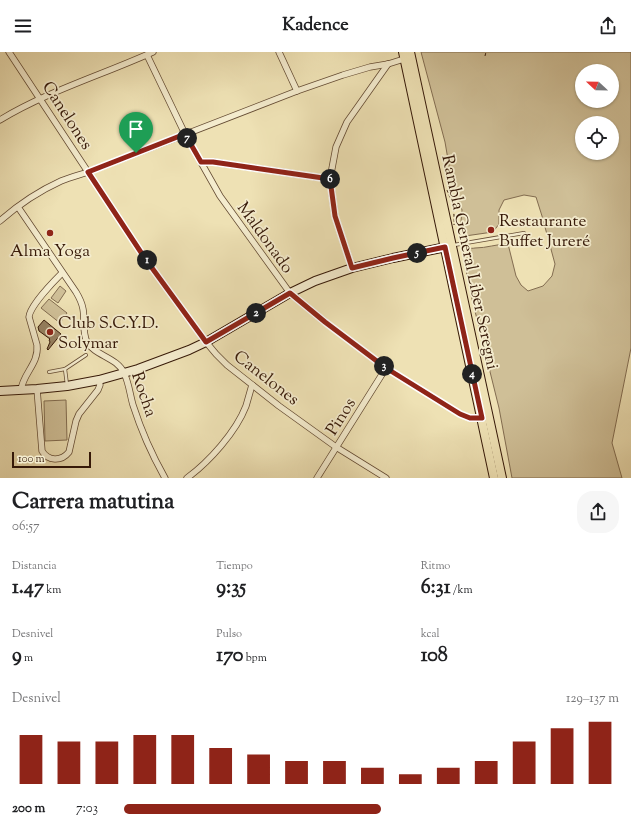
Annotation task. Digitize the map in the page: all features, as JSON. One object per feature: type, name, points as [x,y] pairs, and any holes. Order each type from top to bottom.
[{"type":"main road","name":"Rambla General Liber Seregni","points":[[410,52],[494,478]]},
{"type":"main road","name":"Rambla General Liber Seregni","points":[[404,56],[502,478]]},
{"type":"street","name":"Canelones","points":[[9,52],[144,257],[216,354],[252,385],[336,447],[386,478]]},
{"type":"street","points":[[0,120],[40,99],[153,52]]},
{"type":"street","points":[[279,52],[297,91]]},
{"type":"street","name":"Maldonado","points":[[147,55],[185,134],[220,196],[290,293],[386,368],[460,414],[470,418],[482,418]]},
{"type":"street","points":[[0,221],[36,194],[62,181],[297,91],[343,75],[370,67],[388,64],[404,56]]},
{"type":"street","points":[[352,268],[335,216],[330,179],[336,147],[347,122],[388,64]]},
{"type":"street","points":[[201,162],[213,162],[330,179]]},
{"type":"street","name":"Rocha","points":[[18,207],[76,292],[83,309],[85,337],[87,342],[94,350],[118,365],[124,373],[133,405],[145,436],[165,478]]},
{"type":"street","points":[[0,391],[68,386],[124,373],[189,350],[206,342],[290,293],[315,281],[352,268],[448,247]]},
{"type":"street","points":[[21,390],[24,379],[35,360],[37,349],[29,314],[31,309],[62,273]]},
{"type":"street","name":"Pinos","points":[[317,478],[386,368]]},
{"type":"street","points":[[37,389],[42,451],[47,457],[52,459],[63,458],[69,452],[79,414],[98,390],[100,385],[99,380]]},
{"type":"street","points":[[187,478],[209,458],[230,434],[246,407],[252,385]]},
{"type":"lane","points":[[448,247],[524,233]]},
{"type":"lane","points":[[49,372],[65,369],[86,355]]},
{"type":"lane","points":[[65,369],[68,386]]},
{"type":"path","points":[[485,56],[486,52]]},
{"type":"shaded area","points":[[421,52],[631,52],[631,348],[612,443],[622,478],[512,478],[499,408],[471,295],[462,250],[467,248],[508,244],[516,276],[521,285],[528,291],[543,286],[552,276],[555,264],[536,197],[524,195],[504,200],[499,210],[499,224],[493,232],[465,236],[460,232],[462,210],[451,177],[445,142]]},
{"type":"shaded area","points":[[60,286],[66,291],[58,303],[51,298]]},
{"type":"shaded area","points":[[49,299],[67,313],[60,323],[41,308]]},
{"type":"shaded area","points":[[66,400],[67,440],[45,441],[44,401]]},
{"type":"building","name":"Club S.C.Y.D. Solymar","points":[[44,320],[61,334],[48,350],[50,339],[39,331],[38,327]]},
{"type":"place","name":"Restaurante Buffet Jureré","points":[[491,230]]},
{"type":"place","name":"Alma Yoga","points":[[50,233]]},
{"type":"place","name":"Club S.C.Y.D. Solymar","points":[[50,332]]},
{"type":"route","points":[[185,134],[201,162],[213,162],[330,179],[335,216],[352,268],[445,247],[482,418],[470,418],[460,414],[386,368],[325,322],[290,293],[206,342],[144,257],[88,172],[136,153],[185,134]]}]
